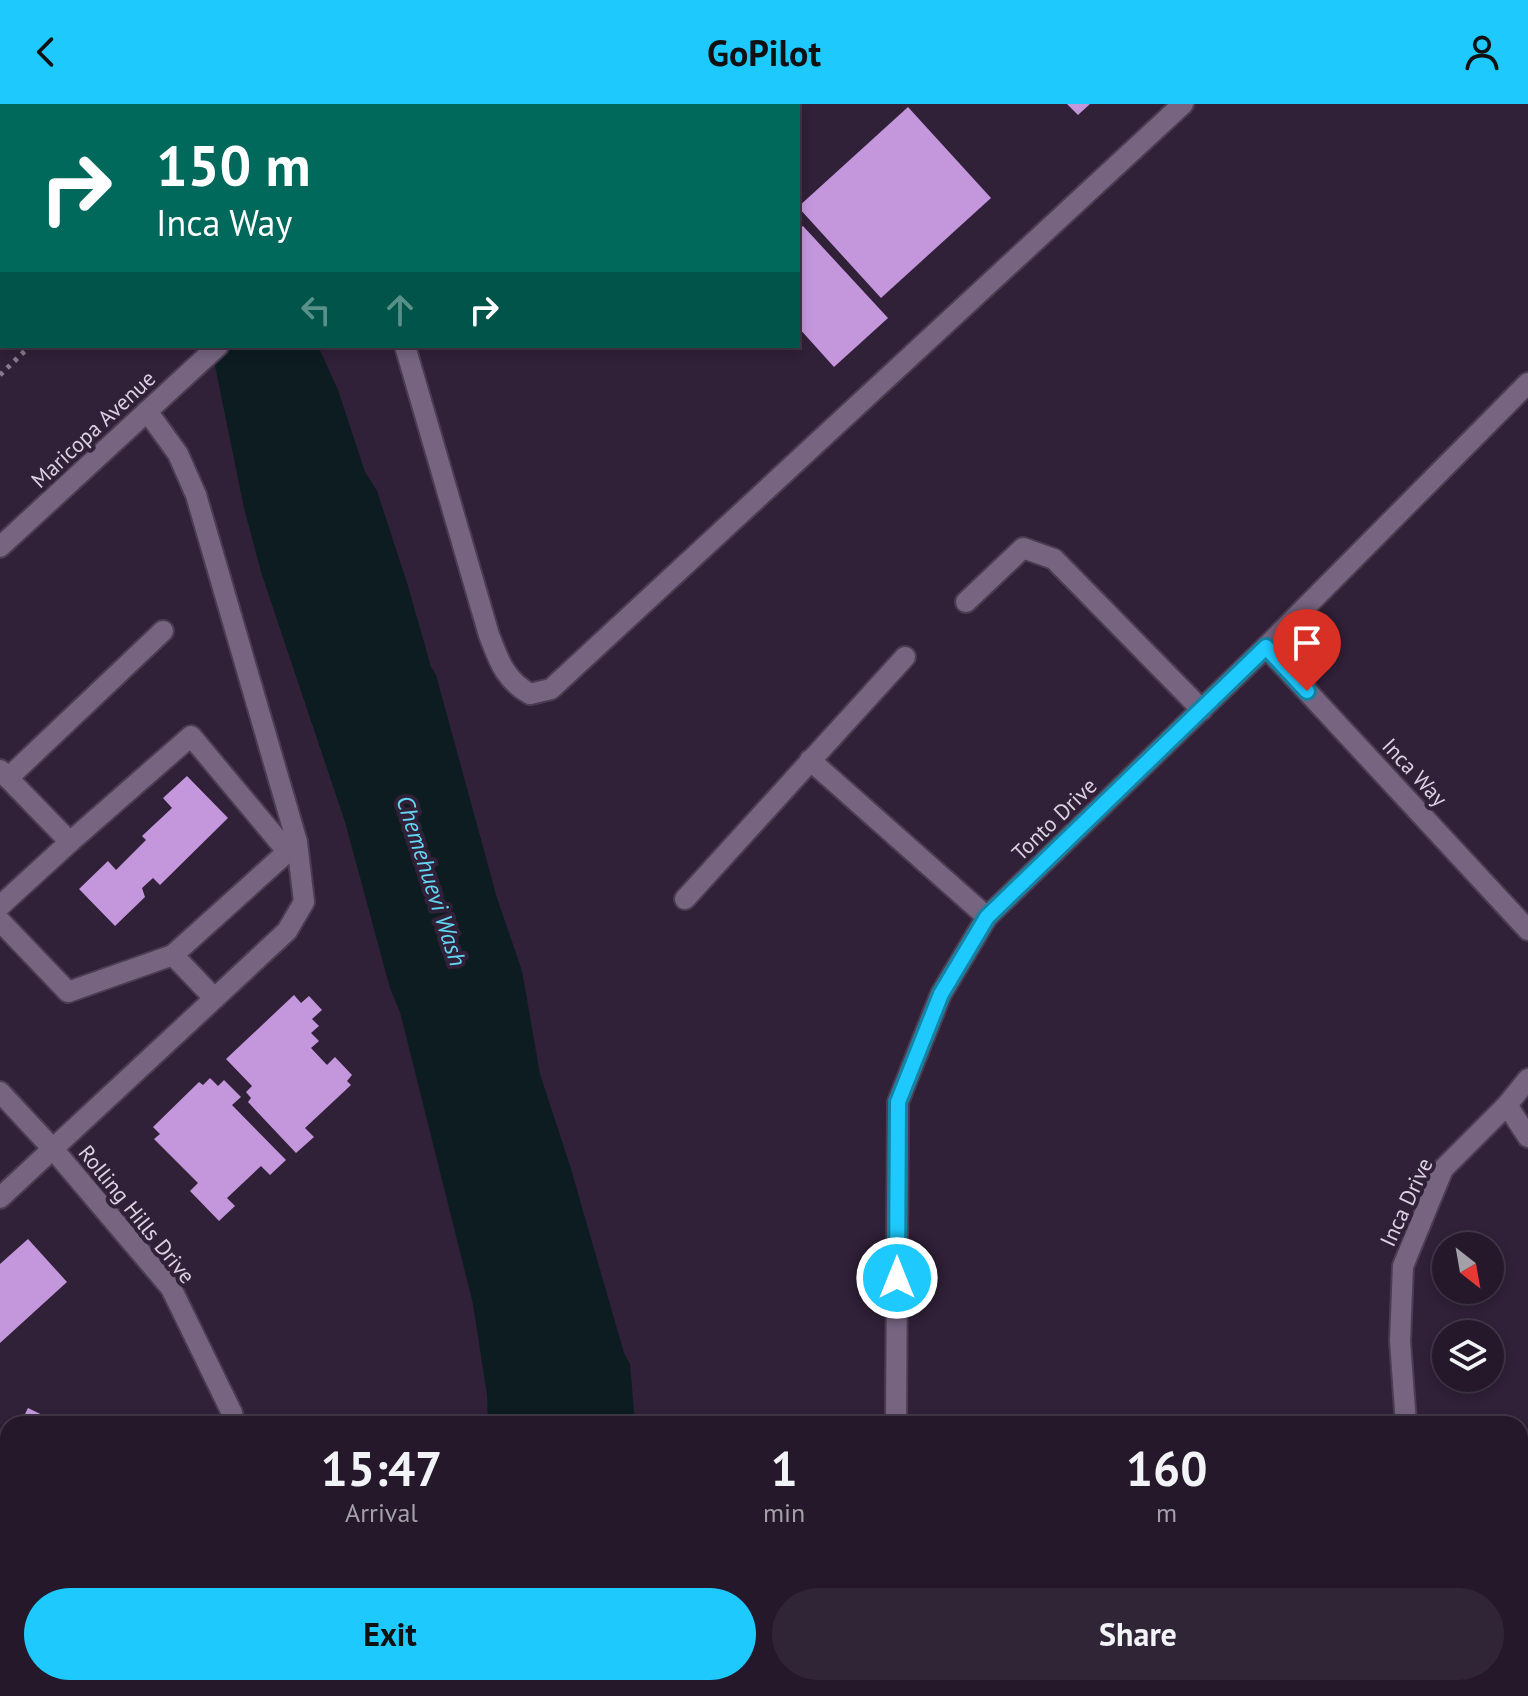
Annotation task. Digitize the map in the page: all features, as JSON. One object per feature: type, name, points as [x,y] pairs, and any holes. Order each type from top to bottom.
[{"type":"street","points":[[406,348],[489,635],[505,675],[530,694],[551,689],[1183,104]]},
{"type":"street","name":"Maricopa Avenue","points":[[0,547],[216,348]]},
{"type":"street","name":"Tonto Drive","points":[[896,1416],[898,1102],[941,994],[987,917],[1266,647],[1528,383]]},
{"type":"street","points":[[0,1198],[287,931],[304,902],[292,847],[196,495],[178,454],[147,411]]},
{"type":"street","points":[[966,602],[1023,548],[1054,559],[1202,710]]},
{"type":"street","points":[[70,842],[4,774],[163,631]]},
{"type":"street","name":"Inca Way","points":[[1266,647],[1528,930]]},
{"type":"street","points":[[685,899],[905,657]]},
{"type":"street","points":[[0,906],[191,736],[292,847]]},
{"type":"street","points":[[810,760],[987,917]]},
{"type":"street","points":[[0,921],[68,992],[173,955],[292,847]]},
{"type":"street","points":[[173,955],[214,998]]},
{"type":"street","name":"Inca Drive","points":[[1405,1416],[1400,1341],[1403,1266],[1443,1169],[1507,1105],[1528,1079]]},
{"type":"street","name":"Rolling Hills Drive","points":[[0,1092],[53,1149],[171,1288],[233,1416]]},
{"type":"street","points":[[1507,1105],[1528,1137]]},
{"type":"path","points":[[0,375],[28,348]]},
{"type":"water","name":"Chemehuevi Wash","points":[[211,348],[319,348],[338,390],[365,472],[377,491],[436,675],[497,898],[522,971],[540,1074],[624,1353],[630,1364],[634,1416],[488,1416],[473,1304],[400,1012],[390,988],[345,822],[262,575],[244,508]]},
{"type":"building","points":[[1067,104],[1090,104],[1078,115]]},
{"type":"building","points":[[908,107],[991,198],[881,298],[800,209],[800,205]]},
{"type":"building","points":[[803,226],[888,318],[834,367],[800,329],[800,228]]},
{"type":"building","points":[[187,776],[228,818],[160,885],[153,878],[142,888],[145,897],[115,926],[79,889],[108,861],[116,870],[146,840],[142,836],[172,808],[163,798]]},
{"type":"building","points":[[294,995],[301,1003],[309,996],[322,1010],[312,1019],[319,1026],[311,1033],[319,1041],[311,1048],[327,1065],[335,1057],[352,1075],[347,1081],[351,1085],[305,1128],[314,1137],[296,1153],[248,1102],[251,1098],[246,1092],[252,1086],[226,1059]]},
{"type":"building","points":[[210,1078],[218,1086],[224,1080],[241,1097],[232,1105],[286,1160],[270,1175],[261,1166],[227,1198],[235,1206],[219,1221],[190,1191],[198,1183],[154,1139],[160,1134],[153,1127],[199,1082],[203,1085]]},
{"type":"building","points":[[28,1239],[67,1282],[0,1343],[0,1264]]},
{"type":"building","points":[[28,1408],[44,1416],[24,1416]]},
{"type":"route","points":[[897,1278],[898,1102],[941,994],[987,917],[1266,647],[1307,691]]}]
